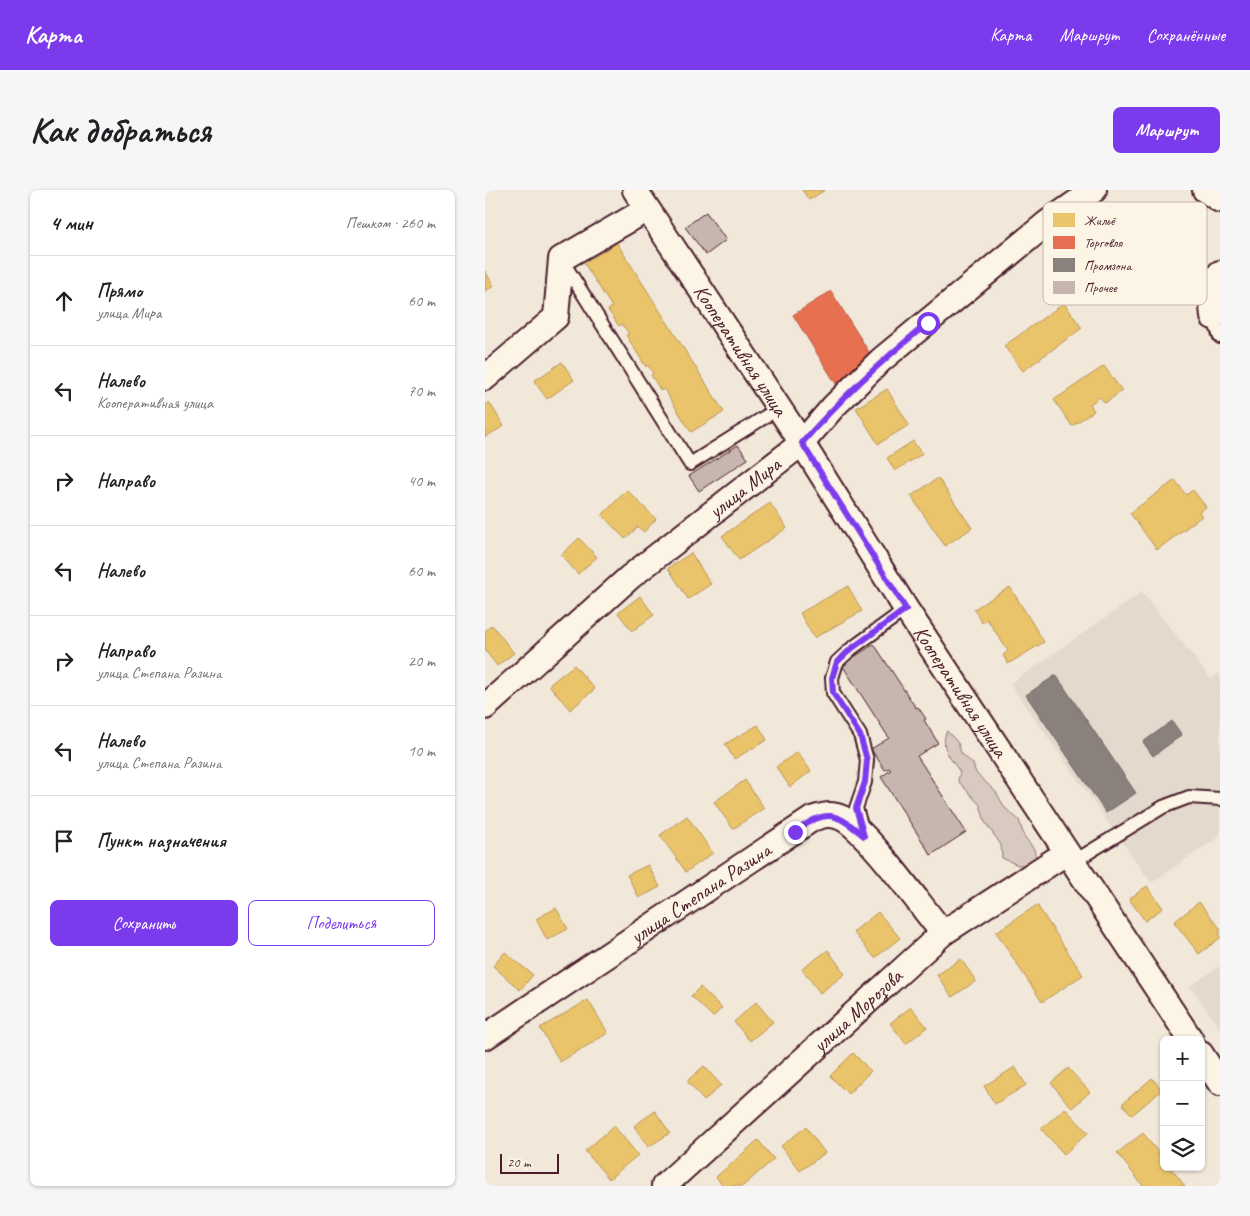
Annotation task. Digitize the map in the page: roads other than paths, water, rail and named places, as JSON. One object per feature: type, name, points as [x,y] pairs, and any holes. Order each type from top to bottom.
[{"type":"street","name":"Кооперативная улица","points":[[635,190],[646,210],[802,443],[906,609],[1188,1036]]},
{"type":"street","name":"улица Мира","points":[[1077,202],[1094,190]]},
{"type":"street","points":[[1205,190],[1220,200]]},
{"type":"street","points":[[485,378],[556,317],[561,259],[646,210]]},
{"type":"street","name":"улица Мира","points":[[485,707],[629,577],[802,443],[834,406],[881,360],[1043,226]]},
{"type":"street","points":[[1216,327],[1210,285],[1220,273]]},
{"type":"street","name":"улица Степана Разина","points":[[485,1037],[812,819],[824,815],[843,819],[864,836],[943,933]]},
{"type":"street","name":"улица Морозова","points":[[664,1186],[943,933],[1070,858]]},
{"type":"street","points":[[1205,1060],[1220,1083]]},
{"type":"lane","points":[[561,259],[689,464],[779,408]]},
{"type":"lane","points":[[864,836],[856,808],[865,782],[867,760],[860,735],[833,693],[832,678],[837,662],[851,649],[906,609]]},
{"type":"lane","points":[[1070,858],[1163,807],[1189,797],[1220,799]]}]
